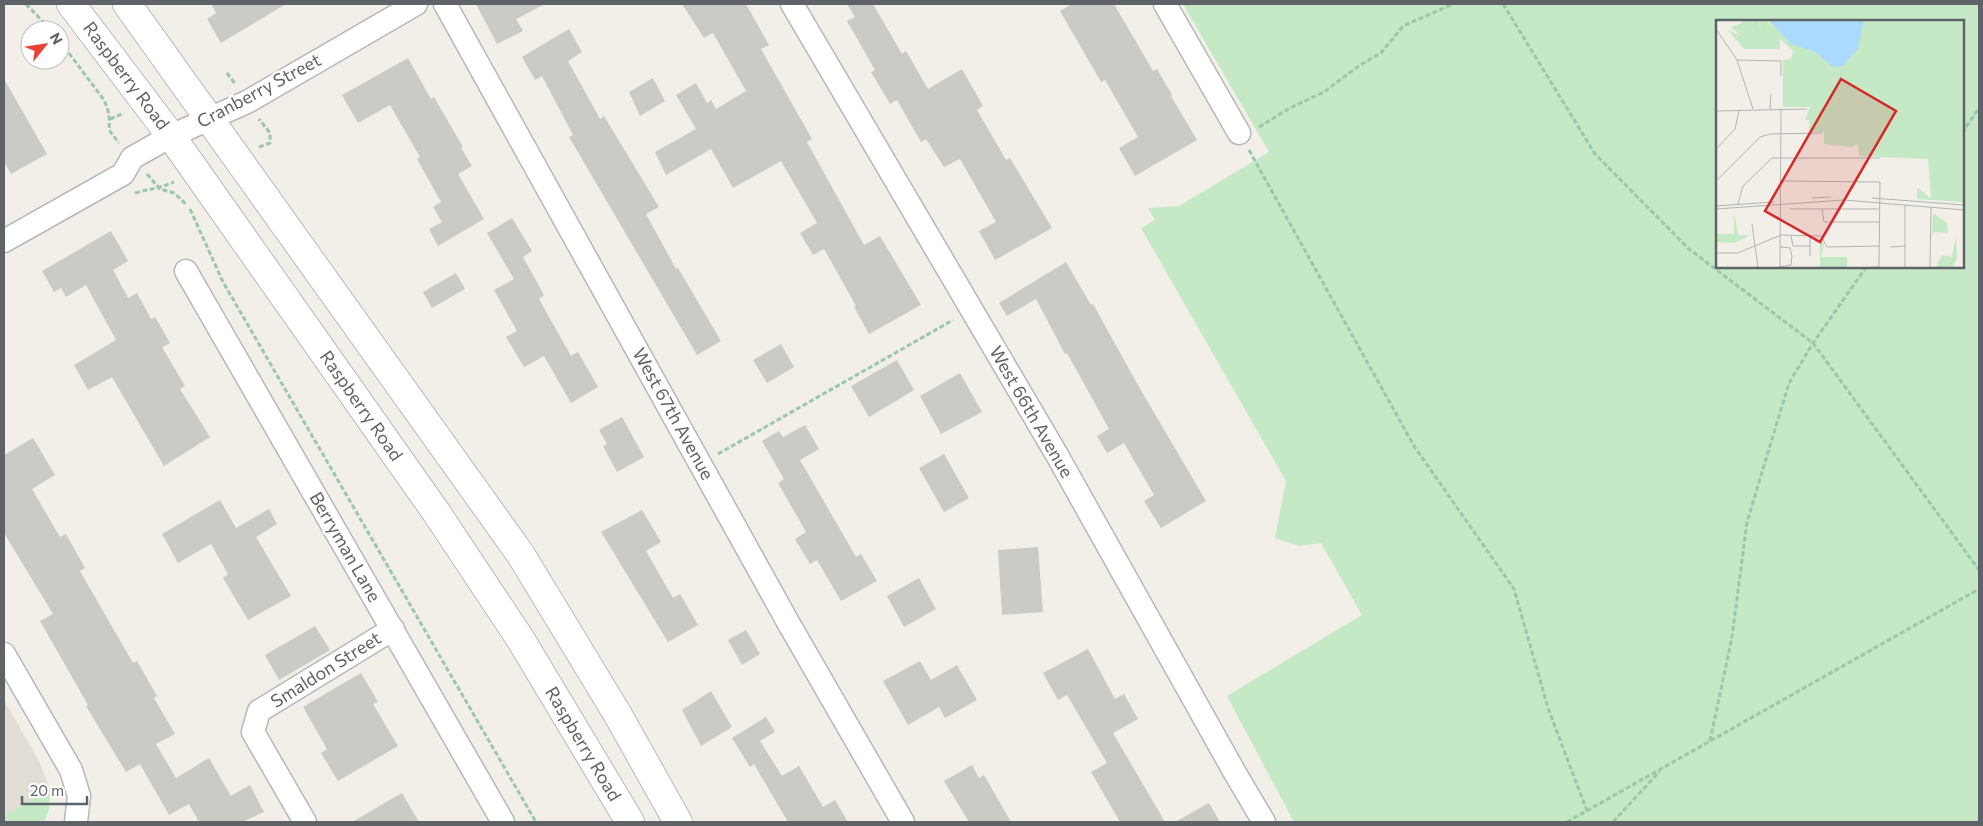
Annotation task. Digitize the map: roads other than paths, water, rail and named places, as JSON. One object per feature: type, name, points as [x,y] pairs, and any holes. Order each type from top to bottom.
[{"type":"main road","name":"Raspberry Road","points":[[71,4],[171,136],[441,520],[521,640],[630,822]]},
{"type":"main road","points":[[127,4],[521,555],[618,715],[678,822]]},
{"type":"street","name":"Cranberry Street","points":[[4,241],[123,174],[132,158],[171,136],[247,102],[416,4]]},
{"type":"street","name":"West 67th Avenue","points":[[445,4],[789,624],[903,822]]},
{"type":"street","name":"West 66th Avenue","points":[[792,4],[1057,455],[1264,822]]},
{"type":"street","points":[[1165,4],[1239,132]]},
{"type":"street","name":"Berryman Lane","points":[[186,271],[503,822]]},
{"type":"street","name":"Smaldon Street","points":[[305,822],[253,732],[259,711],[393,629]]},
{"type":"street","points":[[6,662],[71,770],[79,796],[77,821]]}]
